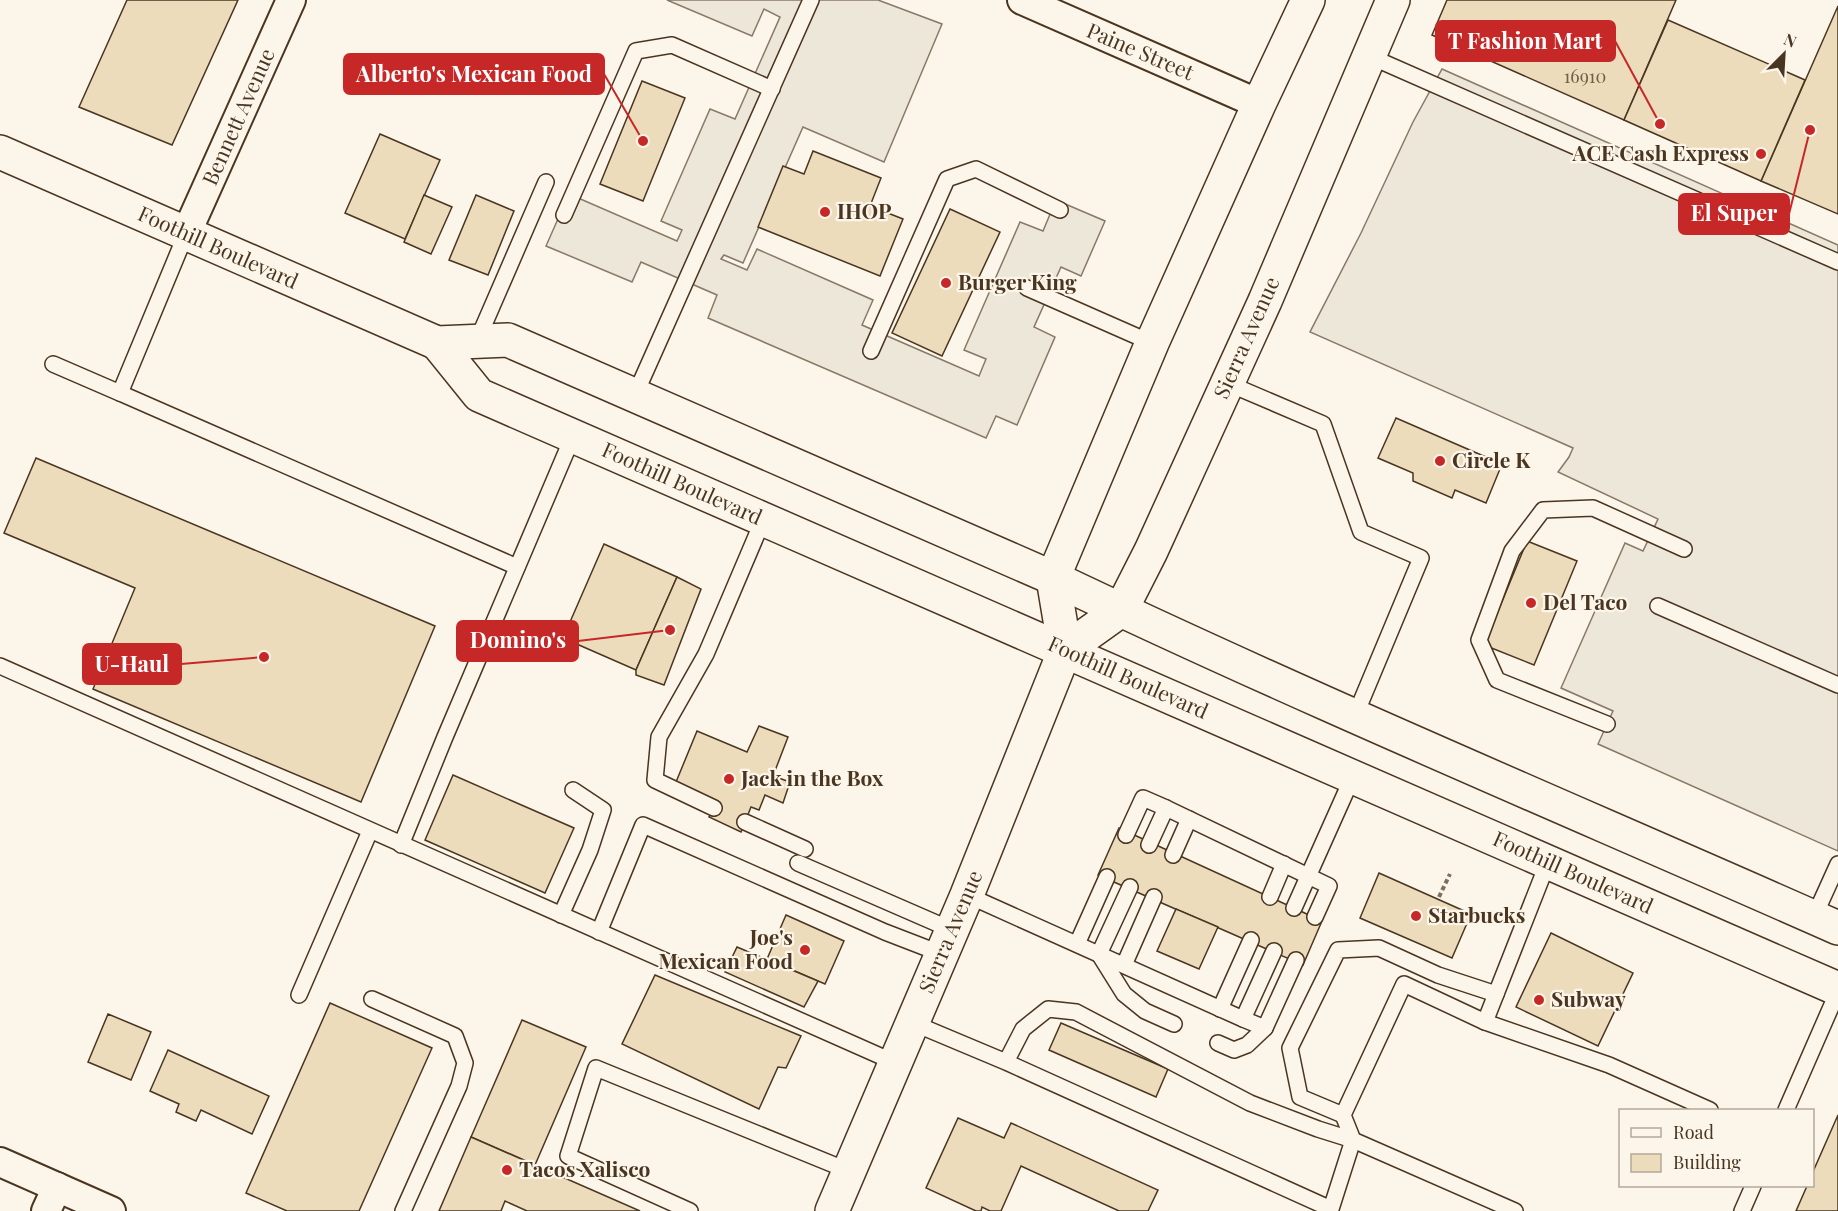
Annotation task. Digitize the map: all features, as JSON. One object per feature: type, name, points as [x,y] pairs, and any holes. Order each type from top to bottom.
[{"type":"main road","points":[[1065,650],[1053,578],[1152,343],[1308,0]]},
{"type":"main road","name":"Sierra Avenue","points":[[832,1211],[967,895],[1065,650],[1121,610],[1151,551],[1265,301],[1393,0]]},
{"type":"main road","name":"Foothill Boulevard","points":[[0,152],[437,343],[508,340],[1053,578],[1355,716],[1826,922]]},
{"type":"main road","name":"Foothill Boulevard","points":[[437,343],[479,395],[1838,990]]},
{"type":"street","name":"Bennett Avenue","points":[[186,234],[291,0]]},
{"type":"street","name":"Paine Street","points":[[1022,0],[1259,104]]},
{"type":"street","points":[[0,1162],[51,1199],[111,1211]]},
{"type":"lane","points":[[635,395],[811,0]]},
{"type":"lane","points":[[564,215],[636,51],[672,45],[772,89]]},
{"type":"lane","points":[[1369,56],[1838,262]]},
{"type":"lane","points":[[871,351],[947,180],[976,169],[1060,210]]},
{"type":"lane","points":[[477,341],[546,182]]},
{"type":"lane","points":[[120,393],[186,234]]},
{"type":"lane","points":[[1027,288],[1152,343]]},
{"type":"lane","points":[[53,364],[517,567]]},
{"type":"lane","points":[[1227,383],[1323,424],[1361,532],[1421,558],[1355,716]]},
{"type":"lane","points":[[401,844],[573,436]]},
{"type":"lane","points":[[1607,723],[1497,680],[1479,640],[1512,551],[1544,510],[1593,508],[1684,549]]},
{"type":"lane","points":[[714,808],[655,780],[659,737],[705,654],[763,520]]},
{"type":"lane","points":[[1658,606],[1838,685]]},
{"type":"lane","points":[[0,666],[896,1063]]},
{"type":"lane","points":[[1294,908],[1353,776]]},
{"type":"lane","points":[[561,915],[590,850],[603,810],[573,790]]},
{"type":"lane","points":[[1126,835],[1143,798],[1329,886],[1315,916]]},
{"type":"lane","points":[[1149,845],[1166,808]]},
{"type":"lane","points":[[1173,855],[1189,819]]},
{"type":"lane","points":[[745,822],[947,942]]},
{"type":"lane","points":[[599,932],[644,825],[885,932],[947,942]]},
{"type":"lane","points":[[300,995],[370,831]]},
{"type":"lane","points":[[1485,1022],[1548,862]]},
{"type":"lane","points":[[1270,897],[1284,864]]},
{"type":"lane","points":[[1826,922],[1838,864]]},
{"type":"lane","points":[[1077,944],[1107,877]]},
{"type":"lane","points":[[1099,954],[1130,887]]},
{"type":"lane","points":[[967,895],[1265,1028]]},
{"type":"lane","points":[[1124,965],[1154,897]]},
{"type":"lane","points":[[1220,1009],[1251,940]]},
{"type":"lane","points":[[913,1023],[1006,1062],[1331,1209],[1353,1140],[1343,1115],[1300,1097],[1290,1048],[1338,950],[1379,948],[1438,975],[1496,993]]},
{"type":"lane","points":[[1244,1019],[1274,951]]},
{"type":"lane","points":[[1099,954],[1124,994],[1145,1011],[1174,1024]]},
{"type":"lane","points":[[1218,1043],[1234,1050],[1247,1045],[1265,1028],[1296,960]]},
{"type":"lane","points":[[1343,1115],[1404,984],[1485,1022],[1609,1065],[1708,1109]]},
{"type":"lane","points":[[1786,1109],[1838,990]]},
{"type":"lane","points":[[372,999],[455,1036],[465,1063],[459,1086],[403,1211]]},
{"type":"lane","points":[[1006,1062],[1023,1029],[1048,1009],[1076,1012],[1250,1103],[1353,1140],[1515,1211]]},
{"type":"lane","points":[[690,1211],[568,1156],[596,1068],[849,1171]]},
{"type":"lane","points":[[1742,1211],[1752,1187]]},
{"type":"path","points":[[1439,897],[1450,874]]},
{"type":"shaded area","points":[[667,0],[878,0],[942,24],[884,162],[803,127],[743,263],[724,255],[721,259],[747,270],[757,249],[873,300],[862,325],[979,376],[986,359],[964,350],[1020,222],[1043,231],[1056,200],[1105,221],[1081,276],[1061,267],[1034,327],[1055,337],[1017,425],[996,416],[986,438],[708,318],[717,295],[641,262],[632,282],[546,246],[569,194],[677,241],[682,230],[661,221],[710,109],[735,119],[780,17],[764,9],[752,36]]},
{"type":"shaded area","points":[[1442,69],[1838,245],[1838,851],[1598,744],[1613,711],[1561,688],[1625,543],[1643,551],[1658,519],[1558,472],[1573,448],[1310,332],[1361,233],[1413,122]]},
{"type":"building","points":[[127,0],[238,0],[172,145],[79,107]]},
{"type":"building","points":[[1447,0],[1676,0],[1624,120],[1432,35]]},
{"type":"building","points":[[1838,6],[1838,214],[1761,181]]},
{"type":"building","points":[[1668,20],[1805,80],[1761,181],[1624,120]]},
{"type":"building","points":[[642,81],[685,98],[643,201],[600,184]]},
{"type":"building","points":[[380,134],[440,160],[405,239],[345,213]]},
{"type":"building","name":"IHOP","points":[[813,151],[881,178],[870,206],[903,219],[880,276],[758,227],[783,166],[804,174]]},
{"type":"building","points":[[424,195],[452,207],[431,254],[404,242]]},
{"type":"building","points":[[476,195],[514,211],[488,275],[449,260]]},
{"type":"building","name":"Burger King","points":[[950,209],[1000,232],[942,356],[892,333]]},
{"type":"building","name":"Circle K","points":[[1396,418],[1502,464],[1486,503],[1455,490],[1452,498],[1413,481],[1413,473],[1378,458]]},
{"type":"building","points":[[36,458],[435,626],[361,802],[93,689],[135,588],[4,533]]},
{"type":"building","name":"Del Taco","points":[[1527,541],[1577,561],[1534,665],[1484,645]]},
{"type":"building","points":[[604,544],[677,577],[636,670],[563,638]]},
{"type":"building","points":[[677,577],[701,589],[664,685],[636,675],[636,670]]},
{"type":"building","name":"Jack in the Box","points":[[759,726],[788,737],[773,776],[790,782],[783,803],[765,795],[759,810],[751,807],[741,832],[709,817],[718,801],[676,782],[697,731],[747,752]]},
{"type":"building","points":[[453,775],[574,828],[545,893],[425,840]]},
{"type":"building","points":[[1119,828],[1322,921],[1303,965],[1098,875]]},
{"type":"building","name":"Starbucks","points":[[1379,873],[1471,914],[1452,958],[1360,918]]},
{"type":"building","points":[[1176,909],[1218,927],[1199,969],[1157,951]]},
{"type":"building","name":"Joe's Mexican Food","points":[[786,915],[844,941],[825,984],[767,959]]},
{"type":"building","points":[[1551,933],[1633,973],[1598,1046],[1516,1007]]},
{"type":"building","points":[[737,947],[818,981],[804,1007],[725,972]]},
{"type":"building","points":[[655,975],[801,1036],[786,1068],[778,1067],[759,1109],[622,1044]]},
{"type":"building","points":[[330,1003],[432,1048],[359,1211],[287,1211],[246,1193]]},
{"type":"building","points":[[108,1014],[151,1032],[131,1080],[88,1062]]},
{"type":"building","points":[[522,1020],[586,1047],[535,1165],[471,1137]]},
{"type":"building","points":[[1061,1023],[1168,1069],[1156,1097],[1049,1050]]},
{"type":"building","points":[[168,1050],[269,1096],[252,1134],[201,1110],[196,1121],[176,1112],[179,1104],[150,1091]]},
{"type":"building","points":[[1838,1115],[1838,1211],[1796,1211],[1807,1187],[1814,1187],[1814,1169]]},
{"type":"building","points":[[958,1118],[1004,1138],[1011,1123],[1158,1190],[1148,1211],[1119,1211],[1021,1166],[1001,1211],[990,1211],[982,1207],[981,1211],[976,1211],[926,1188]]},
{"type":"building","points":[[471,1137],[640,1211],[527,1211],[505,1201],[501,1211],[439,1211]]},
{"type":"place","name":"T Fashion Mart","points":[[1660,124]]},
{"type":"place","name":"El Super","points":[[1810,130]]},
{"type":"place","name":"Alberto's Mexican Food","points":[[643,141]]},
{"type":"place","name":"ACE Cash Express","points":[[1761,154]]},
{"type":"place","name":"IHOP","points":[[825,212]]},
{"type":"place","name":"Burger King","points":[[946,283]]},
{"type":"place","name":"Circle K","points":[[1440,461]]},
{"type":"place","name":"Del Taco","points":[[1531,603]]},
{"type":"place","name":"Domino's","points":[[670,630]]},
{"type":"place","name":"U-Haul","points":[[264,657]]},
{"type":"place","name":"Jack in the Box","points":[[729,779]]},
{"type":"place","name":"Starbucks","points":[[1416,916]]},
{"type":"place","name":"Joe's Mexican Food","points":[[805,950]]},
{"type":"place","name":"Subway","points":[[1539,1000]]},
{"type":"place","name":"Tacos Xalisco","points":[[507,1170]]}]
